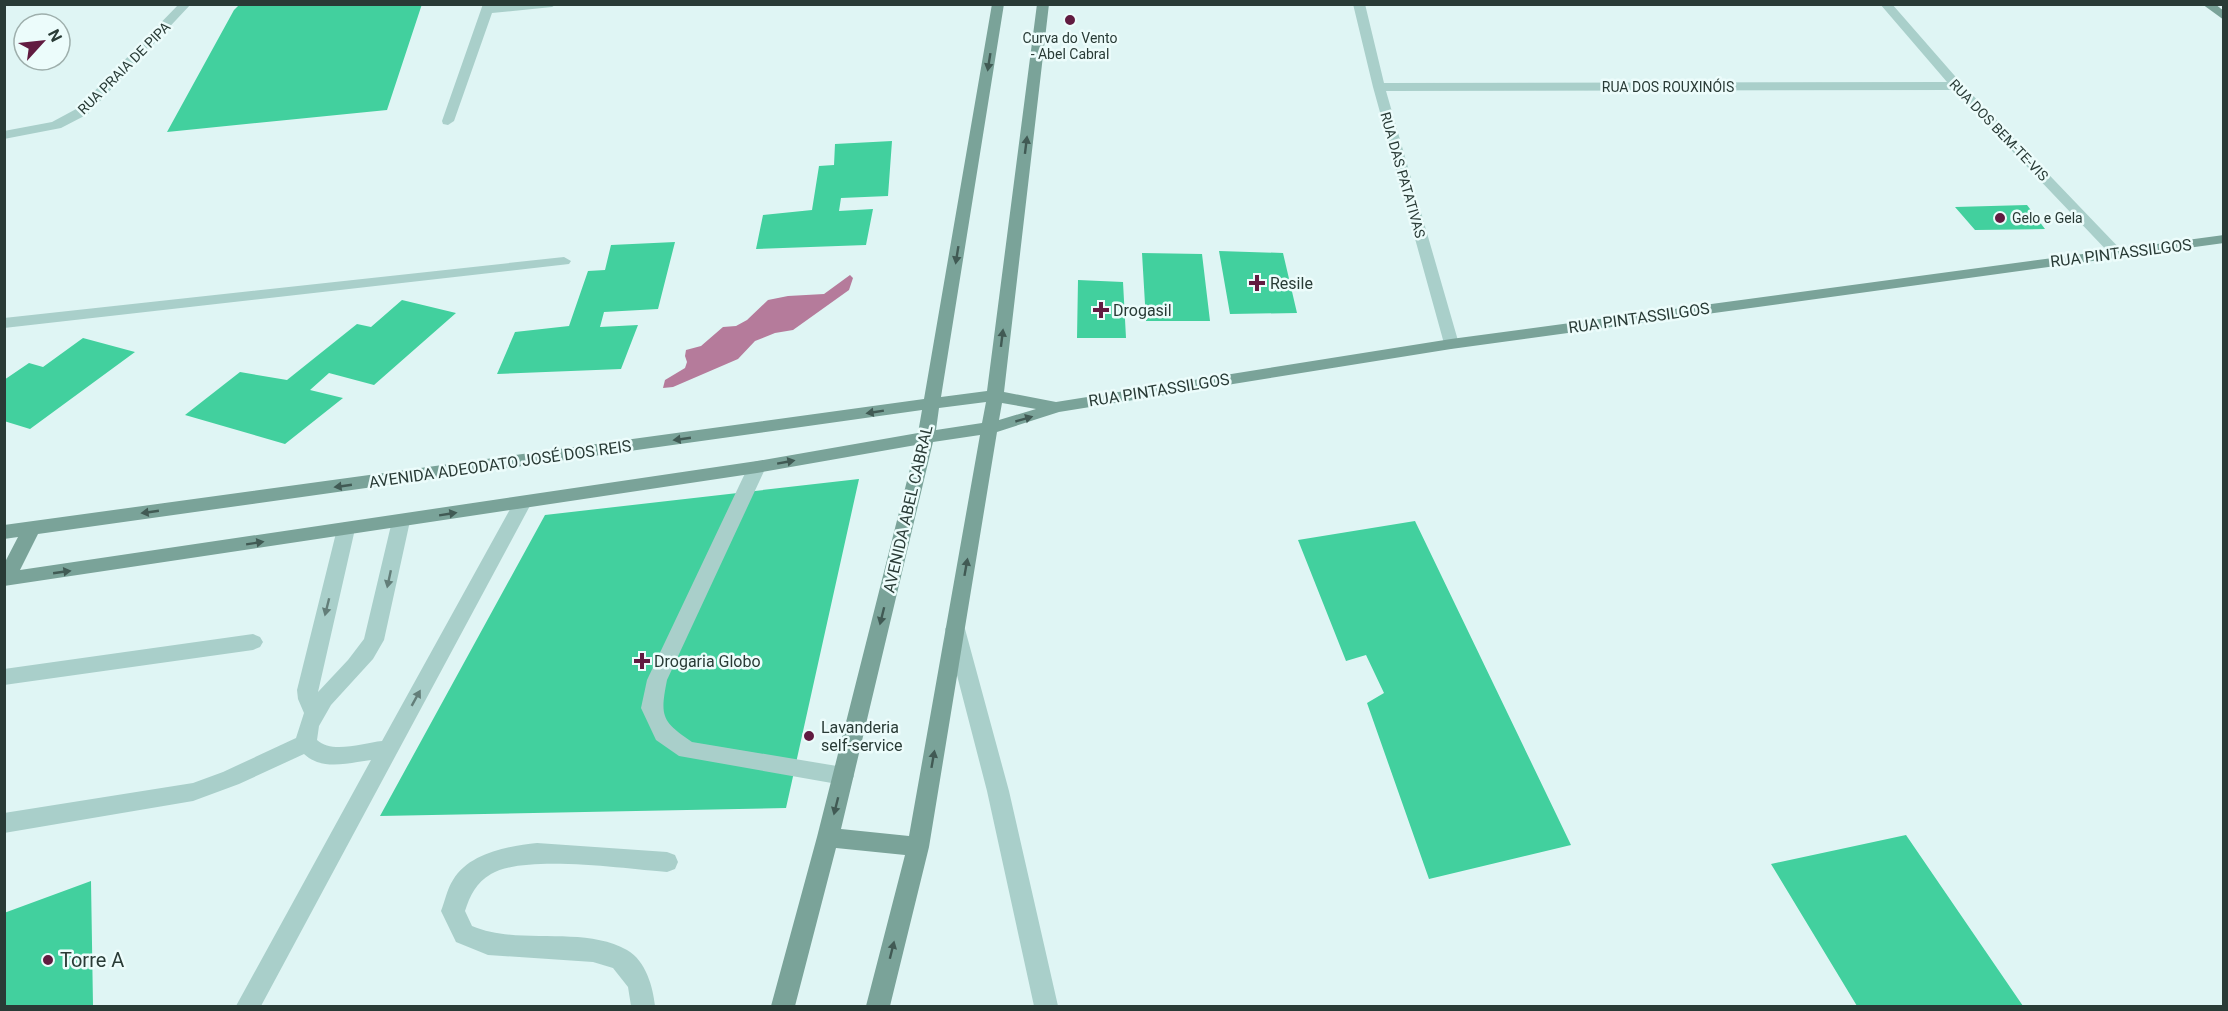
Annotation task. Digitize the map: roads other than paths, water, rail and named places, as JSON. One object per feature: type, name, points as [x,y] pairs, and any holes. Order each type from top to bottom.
[{"type":"main road","name":"AVENIDA ABEL CABRAL","points":[[783,1006],[828,837],[926,437],[998,4]]},
{"type":"main road","points":[[878,1006],[918,847],[990,428],[1043,4]]},
{"type":"main road","points":[[2207,4],[2223,18]]},
{"type":"main road","name":"RUA PINTASSILGOS","points":[[990,428],[1031,417],[1056,406],[1451,344],[2223,239]]},
{"type":"main road","name":"AVENIDA ADEODATO JOSÉ DOS REIS","points":[[4,532],[995,396]]},
{"type":"main road","name":"RUA PINTASSILGOS","points":[[995,396],[1056,406]]},
{"type":"main road","points":[[5,579],[757,467],[990,428]]},
{"type":"main road","points":[[5,579],[32,528]]},
{"type":"main road","points":[[828,837],[918,847]]},
{"type":"street","name":"RUA PRAIA DE PIPA","points":[[4,135],[56,125],[83,111],[186,4]]},
{"type":"street","points":[[448,121],[488,7],[552,4]]},
{"type":"street","name":"RUA DAS PATATIVAS","points":[[1359,4],[1379,87],[1451,344]]},
{"type":"street","name":"RUA DOS BEM-TE-VIS","points":[[1885,4],[1957,86],[2117,253]]},
{"type":"street","name":"RUA DOS ROUXINÓIS","points":[[1379,87],[1957,86]]},
{"type":"street","points":[[4,323],[564,261]]},
{"type":"street","points":[[757,467],[657,680],[651,708],[663,734],[687,750],[843,776]]},
{"type":"street","points":[[248,1006],[523,502]]},
{"type":"street","points":[[306,743],[307,729],[314,711],[368,653],[374,640],[401,521]]},
{"type":"street","points":[[314,711],[308,699],[307,690],[346,529]]},
{"type":"street","points":[[955,629],[998,791],[1046,1006]]},
{"type":"street","points":[[4,677],[253,642]]},
{"type":"street","points":[[306,743],[318,754],[335,756],[388,749]]},
{"type":"street","points":[[4,823],[193,792],[231,778],[306,743]]},
{"type":"street","points":[[643,1006],[639,982],[621,960],[593,951],[488,944],[464,934],[453,911],[462,885],[483,867],[509,856],[537,853],[668,862]]},
{"type":"place","name":"Curva do Vento - Abel Cabral","points":[[1070,20]]},
{"type":"place","name":"Gelo e Gela","points":[[2000,218]]},
{"type":"place","name":"Resile","points":[[1257,283]]},
{"type":"place","name":"Drogasil","points":[[1101,310]]},
{"type":"place","name":"Drogaria Globo","points":[[642,661]]},
{"type":"place","name":"Lavanderia self-service","points":[[809,736]]},
{"type":"place","name":"Torre A","points":[[48,960]]}]
